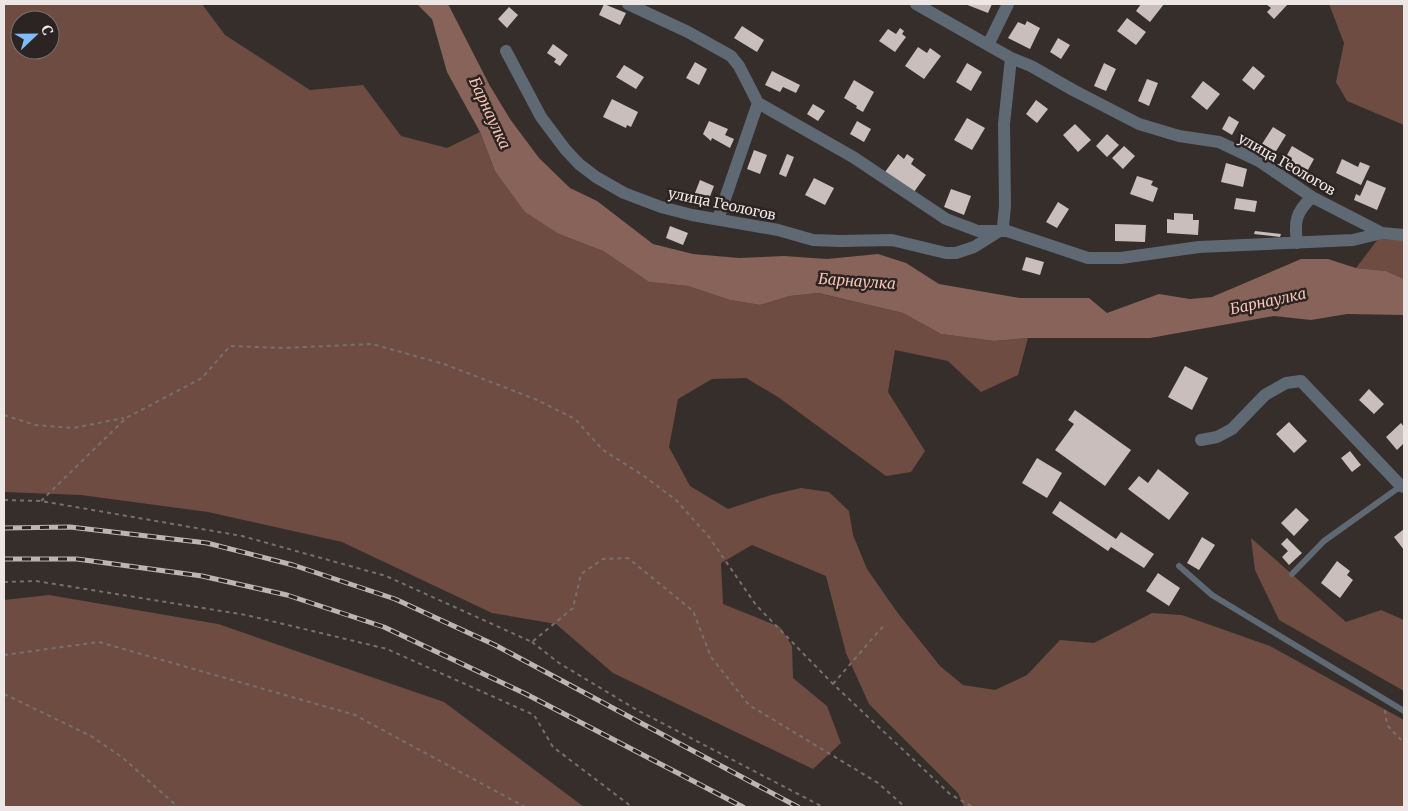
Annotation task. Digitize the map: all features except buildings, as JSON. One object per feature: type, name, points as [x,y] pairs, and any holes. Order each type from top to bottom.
[{"type":"street","points":[[628,4],[688,32],[731,56],[758,104],[718,219]]},
{"type":"street","name":"улица Геологов","points":[[916,4],[1011,58],[1031,66],[1140,124],[1179,136],[1219,142],[1259,161],[1312,197],[1382,233]]},
{"type":"street","points":[[988,45],[1008,4]]},
{"type":"street","name":"улица Геологов","points":[[506,51],[541,117],[565,149],[579,164],[596,177],[624,194],[661,207],[692,215],[778,230],[813,240],[892,240],[946,253],[956,253],[974,247],[998,232]]},
{"type":"street","points":[[998,232],[1003,227],[1004,219],[1004,124],[1011,58]]},
{"type":"street","name":"улица Геологов","points":[[758,104],[854,157],[946,219],[978,231],[1007,231],[1088,258],[1121,258],[1199,247],[1353,240],[1382,233],[1404,235]]},
{"type":"street","points":[[1297,243],[1295,228],[1297,215],[1312,197]]},
{"type":"street","points":[[1201,440],[1217,437],[1232,429],[1265,395],[1286,384],[1301,381],[1402,487]]},
{"type":"lane","points":[[1292,574],[1324,540],[1402,487]]},
{"type":"lane","points":[[1179,566],[1212,595],[1404,711]]},
{"type":"path","points":[[41,501],[126,418],[202,378],[230,346],[283,348],[372,344],[444,364],[535,399],[575,419],[603,450],[644,476],[676,500],[709,537],[756,605],[833,684],[950,794],[973,807]]},
{"type":"path","points":[[4,415],[35,425],[73,428],[126,418]]},
{"type":"path","points":[[4,500],[41,501],[242,536],[386,576],[532,642],[559,663],[637,710],[824,807]]},
{"type":"path","points":[[532,642],[573,608],[581,574],[602,559],[628,558],[693,611],[711,657],[749,705],[878,782],[905,807]]},
{"type":"path","points":[[4,582],[36,581],[246,615],[387,649],[534,715],[553,747],[632,807]]},
{"type":"path","points":[[833,684],[885,624]]},
{"type":"path","points":[[4,655],[99,642],[355,715],[525,807]]},
{"type":"path","points":[[4,694],[91,736],[123,758],[178,807]]},
{"type":"path","points":[[1383,698],[1387,725],[1404,743]]},
{"type":"shaded area","points":[[4,4],[202,4],[225,35],[310,90],[363,85],[401,136],[447,148],[480,132],[495,171],[559,234],[603,251],[649,282],[688,286],[730,300],[760,305],[790,296],[817,293],[903,313],[941,334],[994,341],[1028,338],[1018,375],[981,392],[948,361],[895,350],[888,392],[925,451],[911,472],[886,476],[778,397],[746,378],[712,379],[678,399],[669,447],[690,486],[728,509],[771,495],[801,488],[829,492],[849,511],[853,535],[867,569],[897,612],[940,666],[963,685],[995,690],[1027,675],[1060,640],[1094,643],[1152,613],[1182,615],[1270,646],[1404,720],[1404,807],[964,807],[958,793],[869,704],[846,653],[826,576],[752,545],[721,563],[723,604],[780,627],[792,646],[793,678],[827,706],[841,743],[813,769],[613,673],[556,624],[492,613],[342,542],[208,512],[81,495],[4,492]]},
{"type":"shaded area","points":[[1329,4],[1404,4],[1404,125],[1347,101],[1336,82],[1344,43]]},
{"type":"shaded area","points":[[1378,239],[1404,240],[1404,279],[1386,271],[1356,268]]},
{"type":"shaded area","points":[[1251,538],[1346,622],[1381,610],[1404,620],[1404,691],[1279,620],[1255,570]]},
{"type":"shaded area","points":[[49,595],[218,624],[444,702],[584,807],[4,807],[4,600]]},
{"type":"water","name":"Барнаулка","points":[[417,4],[448,4],[490,86],[510,119],[539,158],[570,188],[597,201],[653,244],[693,254],[739,258],[784,256],[827,259],[878,254],[906,263],[939,284],[1020,298],[1089,298],[1107,313],[1159,294],[1190,299],[1212,297],[1301,259],[1328,259],[1356,268],[1386,271],[1404,279],[1404,315],[1347,314],[1311,320],[1274,316],[1150,338],[1028,338],[994,341],[941,334],[903,313],[818,293],[790,296],[760,305],[730,300],[688,286],[649,282],[603,251],[559,234],[525,212],[495,171],[480,132],[447,72],[432,19]]},
{"type":"railway","points":[[4,528],[70,527],[207,543],[293,565],[395,599],[495,645],[798,807]]},
{"type":"railway","points":[[4,559],[77,559],[202,576],[287,595],[384,627],[526,694],[743,807]]}]
